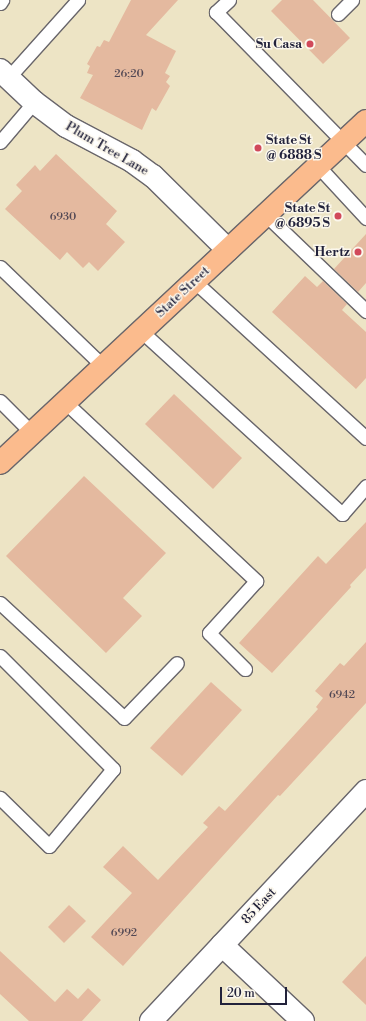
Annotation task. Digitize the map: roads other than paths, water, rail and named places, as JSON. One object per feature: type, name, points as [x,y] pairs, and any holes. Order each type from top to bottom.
[{"type":"main road","name":"State Street","points":[[0,463],[366,121]]},
{"type":"street","name":"Plum Tree Lane","points":[[4,74],[34,102],[66,126],[132,161],[153,176],[228,250]]},
{"type":"street","name":"85 East","points":[[151,1021],[366,791]]},
{"type":"street","points":[[222,945],[302,1021]]},
{"type":"lane","points":[[4,74],[78,0]]},
{"type":"lane","points":[[229,0],[216,12],[366,165]]},
{"type":"lane","points":[[338,14],[352,0]]},
{"type":"lane","points":[[0,142],[34,102]]},
{"type":"lane","points":[[318,166],[366,218]]},
{"type":"lane","points":[[266,215],[366,311]]},
{"type":"lane","points":[[0,267],[104,366]]},
{"type":"lane","points":[[194,281],[366,438]]},
{"type":"lane","points":[[141,331],[342,514],[366,486]]},
{"type":"lane","points":[[0,401],[32,433]]},
{"type":"lane","points":[[65,402],[256,581],[209,633],[245,670]]},
{"type":"lane","points":[[0,603],[124,718],[176,662]]},
{"type":"lane","points":[[0,656],[113,769],[49,846],[0,798]]},
{"type":"place","name":"Su Casa","points":[[310,44]]},
{"type":"place","name":"State St @ 6888 S","points":[[258,148]]},
{"type":"place","name":"State St @ 6895 S","points":[[338,216]]},
{"type":"place","name":"Hertz","points":[[358,252]]}]
